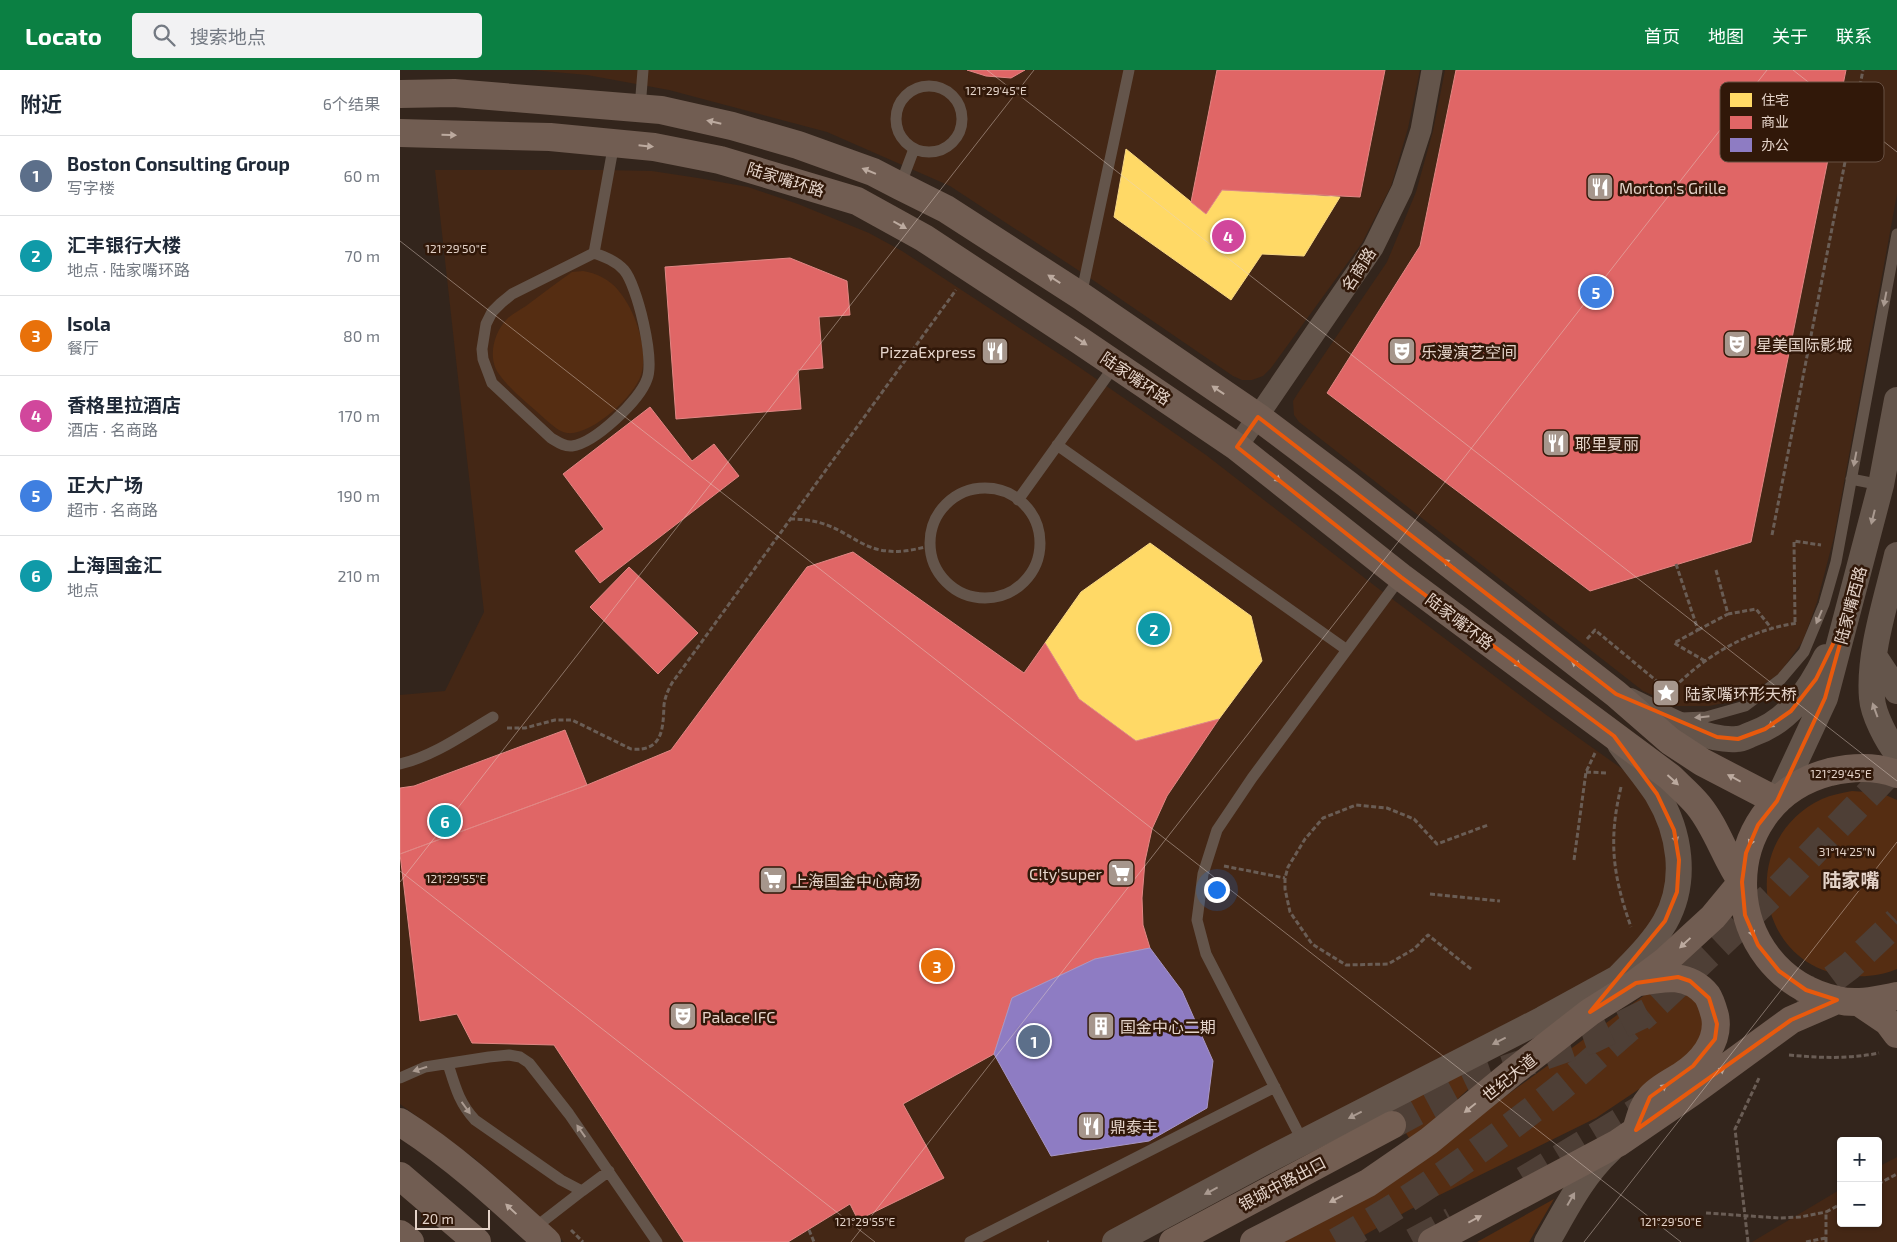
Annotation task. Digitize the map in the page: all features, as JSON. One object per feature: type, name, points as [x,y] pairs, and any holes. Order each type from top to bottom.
[{"type":"highway","name":"银城中路出口","points":[[1173,1242],[1392,1125]]},
{"type":"main road","points":[[400,94],[454,93],[661,110],[723,124],[798,145],[873,172],[946,209],[1081,296],[1258,417],[1616,694],[1670,741],[1702,762],[1777,801]]},
{"type":"main road","name":"陆家嘴环路","points":[[400,133],[550,137],[654,147],[720,160],[857,201],[924,238],[1237,447],[1401,578],[1670,777],[1698,805],[1742,882]]},
{"type":"main road","points":[[1897,774],[1886,770],[1849,767],[1813,777],[1794,787],[1777,801],[1758,825],[1746,853],[1742,882],[1745,915],[1758,946],[1779,971],[1806,990],[1848,1001],[1888,1022],[1897,1034]]},
{"type":"main road","name":"世纪大道","points":[[1254,1242],[1368,1183],[1429,1142],[1626,981],[1664,962],[1713,918],[1742,882]]},
{"type":"main road","points":[[1626,981],[1678,977],[1690,981],[1701,988],[1709,998],[1717,1024],[1715,1039],[1706,1053],[1683,1075],[1650,1097],[1627,1136]]},
{"type":"main road","points":[[1432,1242],[1627,1136],[1691,1093],[1791,1020],[1848,1001],[1897,996]]},
{"type":"main road","points":[[400,1122],[417,1132],[486,1186],[540,1236]]},
{"type":"main road","points":[[400,1176],[476,1242]]},
{"type":"main road","points":[[400,1234],[410,1242]]},
{"type":"street","name":"名商路","points":[[1237,447],[1373,248],[1402,189],[1420,130],[1432,70]]},
{"type":"street","name":"陆家嘴西路","points":[[1777,801],[1825,698],[1881,484],[1897,400]]},
{"type":"street","name":"陆家嘴西路","points":[[1897,555],[1874,656],[1872,700],[1886,739],[1897,753]]},
{"type":"street","points":[[1616,694],[1695,731],[1716,737],[1738,739],[1765,730],[1791,711],[1816,679],[1849,611]]},
{"type":"street","points":[[1874,656],[1897,691]]},
{"type":"street","points":[[1115,1242],[1543,1019],[1626,981],[1645,948],[1665,921],[1677,892],[1680,860],[1674,830],[1657,794],[1609,733]]},
{"type":"street","points":[[1547,1242],[1580,1185],[1602,1158],[1627,1136]]},
{"type":"lane","points":[[640,108],[643,70]]},
{"type":"lane","points":[[1081,296],[1129,70]]},
{"type":"lane","points":[[919,87],[938,87],[951,95],[959,106],[962,116],[957,135],[951,143],[934,151],[914,148],[906,143],[898,131],[896,116],[898,107],[910,92],[919,87]]},
{"type":"lane","points":[[594,253],[614,143]]},
{"type":"lane","points":[[900,186],[914,148]]},
{"type":"lane","points":[[1667,718],[1706,717],[1745,706],[1782,679],[1804,652],[1824,604],[1838,548],[1897,234]]},
{"type":"lane","points":[[594,253],[614,262],[623,269],[630,280],[647,336],[650,364],[648,378],[632,404],[592,437],[571,446],[560,444],[551,438],[492,383],[483,359],[482,348],[486,324],[492,312],[501,303],[512,294],[594,253]]},
{"type":"lane","points":[[1018,500],[1116,365]]},
{"type":"lane","points":[[1058,445],[1347,650]]},
{"type":"lane","points":[[1851,479],[1881,484]]},
{"type":"lane","points":[[985,488],[1003,491],[1018,500],[1031,513],[1038,530],[1040,548],[1035,566],[1024,581],[1010,592],[992,598],[974,598],[957,591],[943,580],[934,564],[930,546],[932,528],[939,512],[952,499],[968,491],[985,488]]},
{"type":"lane","points":[[1304,1142],[1206,954],[1197,920],[1202,874],[1217,830],[1252,778],[1401,578]]},
{"type":"lane","points":[[400,764],[413,761],[446,745],[493,717]]},
{"type":"lane","points":[[400,1078],[425,1067],[509,1055],[529,1063],[569,1114],[657,1242]]},
{"type":"lane","points":[[448,1064],[459,1098],[475,1120],[562,1180],[582,1191]]},
{"type":"lane","points":[[970,1242],[1275,1087]]},
{"type":"lane","points":[[540,1236],[582,1191],[609,1171]]},
{"type":"path","points":[[1772,535],[1845,162]]},
{"type":"path","points":[[493,717],[507,728],[525,728],[555,720],[572,720],[631,749],[639,750],[654,744],[663,731],[664,705],[672,682],[971,269]]},
{"type":"path","points":[[790,519],[811,520],[831,526],[871,548],[888,552],[909,551],[930,546]]},
{"type":"path","points":[[1795,623],[1794,541],[1838,548]]},
{"type":"path","points":[[1676,564],[1698,630]]},
{"type":"path","points":[[1716,570],[1728,614]]},
{"type":"path","points":[[1705,661],[1674,643],[1728,614],[1756,609],[1772,628]]},
{"type":"path","points":[[1570,659],[1595,630],[1670,692]]},
{"type":"path","points":[[1574,860],[1586,772],[1609,733]]},
{"type":"path","points":[[1586,772],[1614,773]]},
{"type":"path","points":[[1471,969],[1428,935],[1414,949],[1388,964],[1346,965],[1312,944],[1290,912],[1285,889],[1285,878],[1288,867],[1305,839],[1323,818],[1356,805],[1386,808],[1414,819],[1437,844],[1488,825]]},
{"type":"path","points":[[1206,863],[1285,878]]},
{"type":"path","points":[[1430,894],[1500,901]]},
{"type":"path","points":[[1748,1242],[1735,1128],[1763,1070]]},
{"type":"path","points":[[1882,1182],[1897,1174]]},
{"type":"path","points":[[1706,1213],[1800,1218],[1826,1212],[1837,1206]]},
{"type":"path","points":[[1806,1242],[1826,1240],[1826,1212]]},
{"type":"path","points":[[809,1230],[814,1242]]},
{"type":"highlighted area","points":[[1258,417],[1616,694],[1717,737],[1738,739],[1765,729],[1791,711],[1816,679],[1849,611],[1825,698],[1777,801],[1758,825],[1746,853],[1742,882],[1745,915],[1758,945],[1779,971],[1806,990],[1837,1000],[1791,1020],[1636,1130],[1650,1097],[1693,1066],[1715,1039],[1717,1024],[1709,998],[1690,981],[1678,977],[1636,983],[1590,1012],[1665,921],[1677,892],[1679,860],[1674,830],[1657,794],[1614,736],[1401,577],[1237,447]]},
{"type":"shaded area","points":[[532,70],[1420,70],[1408,128],[1391,186],[1362,243],[1271,368],[1263,376],[1252,380],[1242,380],[1233,376],[1087,276],[950,186],[827,132],[669,90],[587,75]]},
{"type":"shaded area","points":[[1445,70],[1897,70],[1897,194],[1834,537],[1817,602],[1803,641],[1779,674],[1755,690],[1734,701],[1709,706],[1677,706],[1643,691],[1299,422],[1294,415],[1293,401],[1387,262],[1416,192],[1433,131]]},
{"type":"shaded area","points":[[435,170],[652,171],[698,178],[748,187],[798,204],[869,233],[902,251],[1079,367],[1206,455],[1375,586],[1545,714],[1628,773],[1655,803],[1669,842],[1663,913],[1616,969],[1106,1242],[564,1242],[534,1211],[474,1158],[400,1104],[400,695],[445,691],[484,612]]},
{"type":"shaded area","points":[[583,271],[593,273],[606,280],[624,298],[639,330],[642,342],[643,365],[637,384],[621,404],[599,422],[588,428],[567,433],[552,425],[509,386],[495,368],[493,353],[496,338],[502,324],[509,317],[572,272]]},
{"type":"shaded area","points":[[1852,791],[1881,793],[1897,800],[1897,969],[1870,976],[1852,976],[1819,968],[1794,952],[1777,928],[1768,901],[1768,871],[1776,843],[1794,818],[1822,799]]},
{"type":"shaded area","points":[[1683,986],[1701,1001],[1705,1035],[1684,1059],[1596,1118],[1409,1210],[1352,1242],[1277,1242],[1496,1103],[1646,994]]},
{"type":"shaded area","points":[[1485,1060],[1489,1070],[1425,1129],[1409,1138],[1389,1105]]},
{"type":"shaded area","points":[[1897,1157],[1897,1242],[1752,1242],[1837,1191],[1837,1227],[1882,1227],[1882,1165]]},
{"type":"shaded area","points":[[1554,1199],[1529,1242],[1477,1242]]},
{"type":"building: 住宅","points":[[1126,149],[1206,214],[1222,190],[1340,197],[1304,256],[1262,254],[1231,300],[1114,217]]},
{"type":"building: 住宅","points":[[1150,543],[1251,616],[1262,661],[1219,719],[1136,741],[1079,699],[1045,643],[1081,592]]},
{"type":"building: 商业","points":[[967,70],[1025,70],[1011,78],[986,76]]},
{"type":"building: 商业","points":[[1217,70],[1385,70],[1360,197],[1222,190],[1206,214],[1191,202]]},
{"type":"building: 商业","points":[[1456,70],[1846,70],[1844,82],[1720,82],[1720,162],[1827,162],[1751,542],[1590,591],[1327,393],[1420,246]]},
{"type":"building: 商业","points":[[790,258],[847,281],[850,315],[819,317],[823,368],[798,370],[801,409],[676,419],[665,267]]},
{"type":"building: 商业","points":[[650,407],[692,461],[714,444],[739,476],[600,583],[575,551],[604,529],[563,474]]},
{"type":"building: 商业","name":"上海国金中心商场","points":[[853,552],[1024,673],[1045,643],[1079,699],[1136,741],[1219,719],[1167,796],[1152,829],[1145,861],[1142,898],[1143,925],[1150,948],[1095,959],[1012,998],[994,1054],[903,1104],[944,1178],[858,1220],[850,1204],[788,1242],[684,1242],[554,1045],[472,1043],[457,1014],[420,1021],[400,854],[587,785],[671,750],[807,567]]},
{"type":"building: 商业","points":[[629,567],[698,633],[658,674],[590,607]]},
{"type":"building: 商业","points":[[565,730],[587,785],[400,854],[400,788],[414,786]]},
{"type":"building: 办公","name":"国金中心二期","points":[[1150,948],[1182,991],[1213,1061],[1207,1108],[1149,1141],[1051,1156],[994,1054],[1012,998],[1095,959]]},
{"type":"tunnel","points":[[1392,1125],[1489,1075],[1593,1039],[1648,1012],[1779,888],[1884,778],[1897,761]]},
{"type":"tunnel","points":[[1799,1004],[1850,966],[1897,921]]},
{"type":"tunnel","points":[[1336,1242],[1422,1189],[1506,1130],[1559,1089],[1648,1012]]},
{"type":"tunnel","points":[[1524,1180],[1656,1100]]},
{"type":"tunnel","points":[[1413,1242],[1452,1221]]},
{"type":"place","name":"Morton's Grille","points":[[1600,187]]},
{"type":"place","name":"香格里拉酒店","points":[[1228,236]]},
{"type":"place","name":"正大广场","points":[[1596,292]]},
{"type":"place","name":"星美国际影城","points":[[1737,344]]},
{"type":"place","name":"PizzaExpress","points":[[995,351]]},
{"type":"place","name":"乐漫演艺空间","points":[[1402,351]]},
{"type":"place","name":"耶里夏丽","points":[[1556,443]]},
{"type":"place","name":"汇丰银行大楼","points":[[1154,629]]},
{"type":"place","name":"陆家嘴环形天桥","points":[[1666,693]]},
{"type":"place","name":"上海国金汇","points":[[445,821]]},
{"type":"place","name":"C!ty'super","points":[[1121,873]]},
{"type":"place","name":"上海国金中心商场","points":[[773,880]]},
{"type":"place","name":"Isola","points":[[937,966]]},
{"type":"place","name":"Palace IFC","points":[[683,1016]]},
{"type":"place","name":"国金中心二期","points":[[1101,1026]]},
{"type":"place","name":"Boston Consulting Group","points":[[1034,1041]]},
{"type":"place","name":"鼎泰丰","points":[[1091,1126]]},
{"type":"district","name":"陆家嘴","points":[[1851,879]]}]
